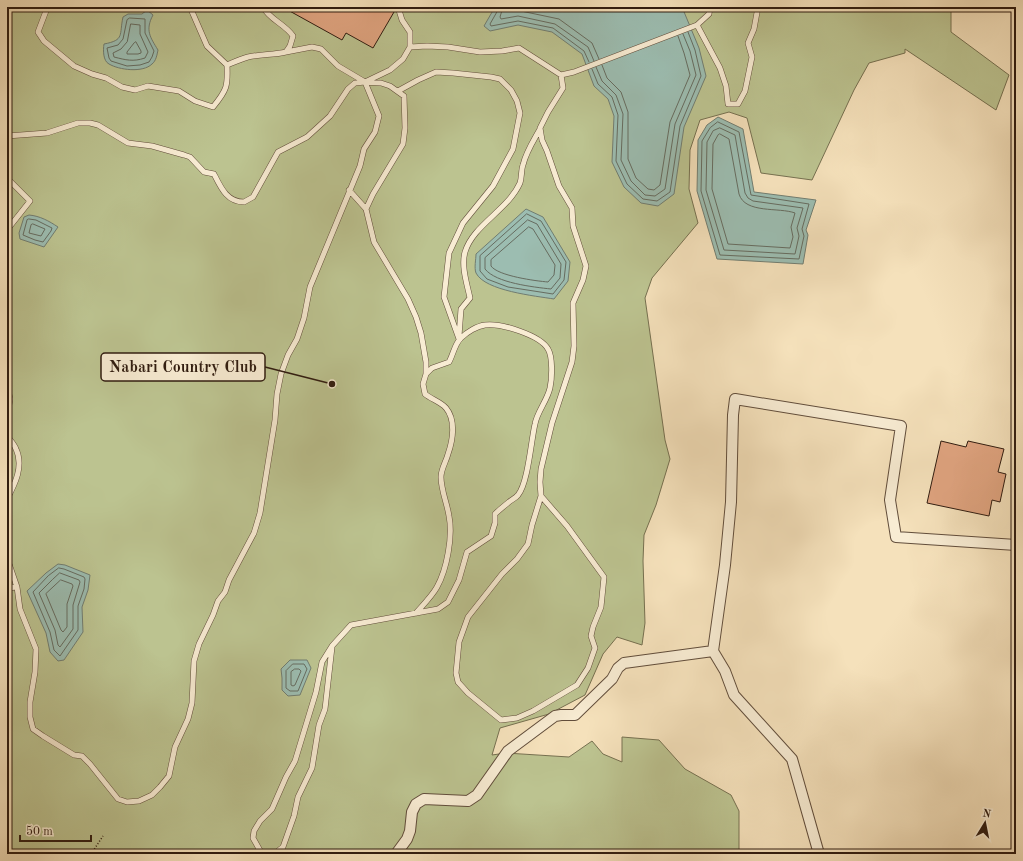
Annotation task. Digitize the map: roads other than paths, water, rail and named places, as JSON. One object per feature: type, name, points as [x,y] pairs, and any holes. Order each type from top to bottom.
[{"type":"street","points":[[819,854],[792,759],[734,695],[725,671],[713,651],[725,565],[730,502],[733,414],[735,399],[901,426],[890,500],[896,537],[1016,545]]},
{"type":"street","points":[[396,854],[407,840],[410,831],[412,812],[416,804],[424,799],[468,801],[477,795],[508,751],[555,716],[575,715],[612,679],[618,668],[624,663],[713,651]]},
{"type":"lane","points":[[46,7],[46,11],[38,32],[44,41],[74,66],[106,78],[122,87],[135,90],[148,86],[179,91],[195,101],[213,107],[223,95],[228,84],[227,65],[207,46],[190,7]]},
{"type":"lane","points":[[263,7],[266,13],[289,30],[293,36],[290,46],[286,52]]},
{"type":"lane","points":[[365,82],[390,70],[403,59],[410,47],[410,32],[402,20],[398,7]]},
{"type":"lane","points":[[560,75],[574,72],[697,25],[709,14],[710,7]]},
{"type":"lane","points":[[697,25],[720,68],[726,86],[728,104],[738,104],[745,91],[751,64],[752,58],[748,43],[754,29],[758,7]]},
{"type":"lane","points":[[7,558],[17,587],[20,609],[36,649],[35,672],[30,702],[30,718],[33,728],[74,755],[82,756],[118,799],[128,802],[139,801],[152,795],[169,776],[176,748],[188,719],[192,703],[194,661],[198,644],[213,615],[218,601],[225,592],[254,533],[260,513],[281,374],[304,318],[310,287],[360,166],[364,149],[375,132],[379,116],[365,82],[338,66],[320,49],[312,47],[276,55],[248,57],[227,65]]},
{"type":"lane","points":[[410,47],[448,47],[480,52],[502,51],[518,48],[560,75],[563,88],[548,112],[523,164],[520,182],[510,198],[497,213],[482,226],[470,242],[465,253],[466,279],[470,298],[461,309],[459,339],[449,362],[432,368],[426,374]]},
{"type":"lane","points":[[398,91],[436,72],[491,77],[500,79],[511,90],[519,107],[520,113],[514,149],[493,186],[463,223],[449,253],[444,297],[459,339]]},
{"type":"lane","points":[[7,136],[47,132],[78,123],[98,125],[128,143],[152,146],[190,157],[204,172],[214,174],[225,193],[231,199],[244,202],[253,197],[278,152],[307,137],[330,116],[348,89],[355,83],[381,83],[390,86],[404,96],[405,128],[403,144],[373,194],[366,209]]},
{"type":"lane","points":[[540,128],[542,140],[558,186],[572,208],[573,226],[586,266],[583,280],[573,303],[574,346],[568,377],[552,423],[541,469],[541,496],[528,544],[468,617],[459,642],[456,673],[458,682],[468,693],[501,720],[517,718],[533,711],[577,685],[588,668],[595,648],[591,636],[592,627],[601,607],[604,577],[559,516],[541,496]]},
{"type":"lane","points":[[7,178],[30,201],[7,230]]},
{"type":"lane","points":[[349,190],[366,209],[374,242],[408,299],[416,317],[421,333],[426,362],[426,374],[423,384],[425,394],[445,407],[451,415],[453,426],[448,455],[443,466],[441,477],[449,515],[450,546],[437,587],[416,613]]},
{"type":"lane","points":[[262,854],[252,838],[254,831],[260,821],[272,809],[286,777],[295,761],[316,692],[322,662],[332,646],[351,625],[438,609],[448,602],[459,580],[467,552],[491,536],[495,523],[495,514],[518,495],[527,469],[535,422],[546,401],[551,387],[551,360],[548,350],[541,341],[519,330],[494,325],[484,325],[459,339]]},
{"type":"lane","points":[[7,384],[10,399],[7,417]]},
{"type":"lane","points":[[7,436],[16,449],[19,465],[16,482],[7,499]]},
{"type":"lane","points":[[7,588],[17,587]]},
{"type":"lane","points":[[274,854],[283,847],[294,816],[298,797],[312,768],[319,725],[325,709],[332,646]]},
{"type":"water","points":[[495,7],[682,7],[699,48],[706,76],[684,127],[674,194],[658,206],[641,203],[624,187],[612,162],[614,116],[608,99],[594,86],[582,54],[552,32],[518,25],[490,31],[484,26]]},
{"type":"water","points":[[147,10],[153,15],[149,29],[151,37],[158,50],[156,58],[152,64],[143,69],[131,70],[119,68],[107,63],[104,52],[104,44],[115,41],[120,36],[123,17],[128,14],[142,14]]},
{"type":"water","points":[[718,117],[743,129],[754,192],[816,200],[806,230],[808,235],[803,264],[717,259],[697,191],[698,140],[707,125]]},
{"type":"water","points":[[526,209],[543,217],[570,262],[568,281],[554,299],[512,292],[500,288],[481,279],[475,271],[476,254]]},
{"type":"water","points":[[29,215],[37,216],[58,227],[44,247],[20,239],[19,233],[24,217]]},
{"type":"water","points":[[58,564],[65,565],[90,575],[88,590],[82,607],[83,632],[64,660],[58,661],[50,652],[46,633],[27,591]]},
{"type":"water","points":[[290,660],[307,660],[311,668],[300,695],[288,696],[282,690],[281,669]]},
{"type":"place","name":"Nabari Country Club","points":[[332,384]]}]
